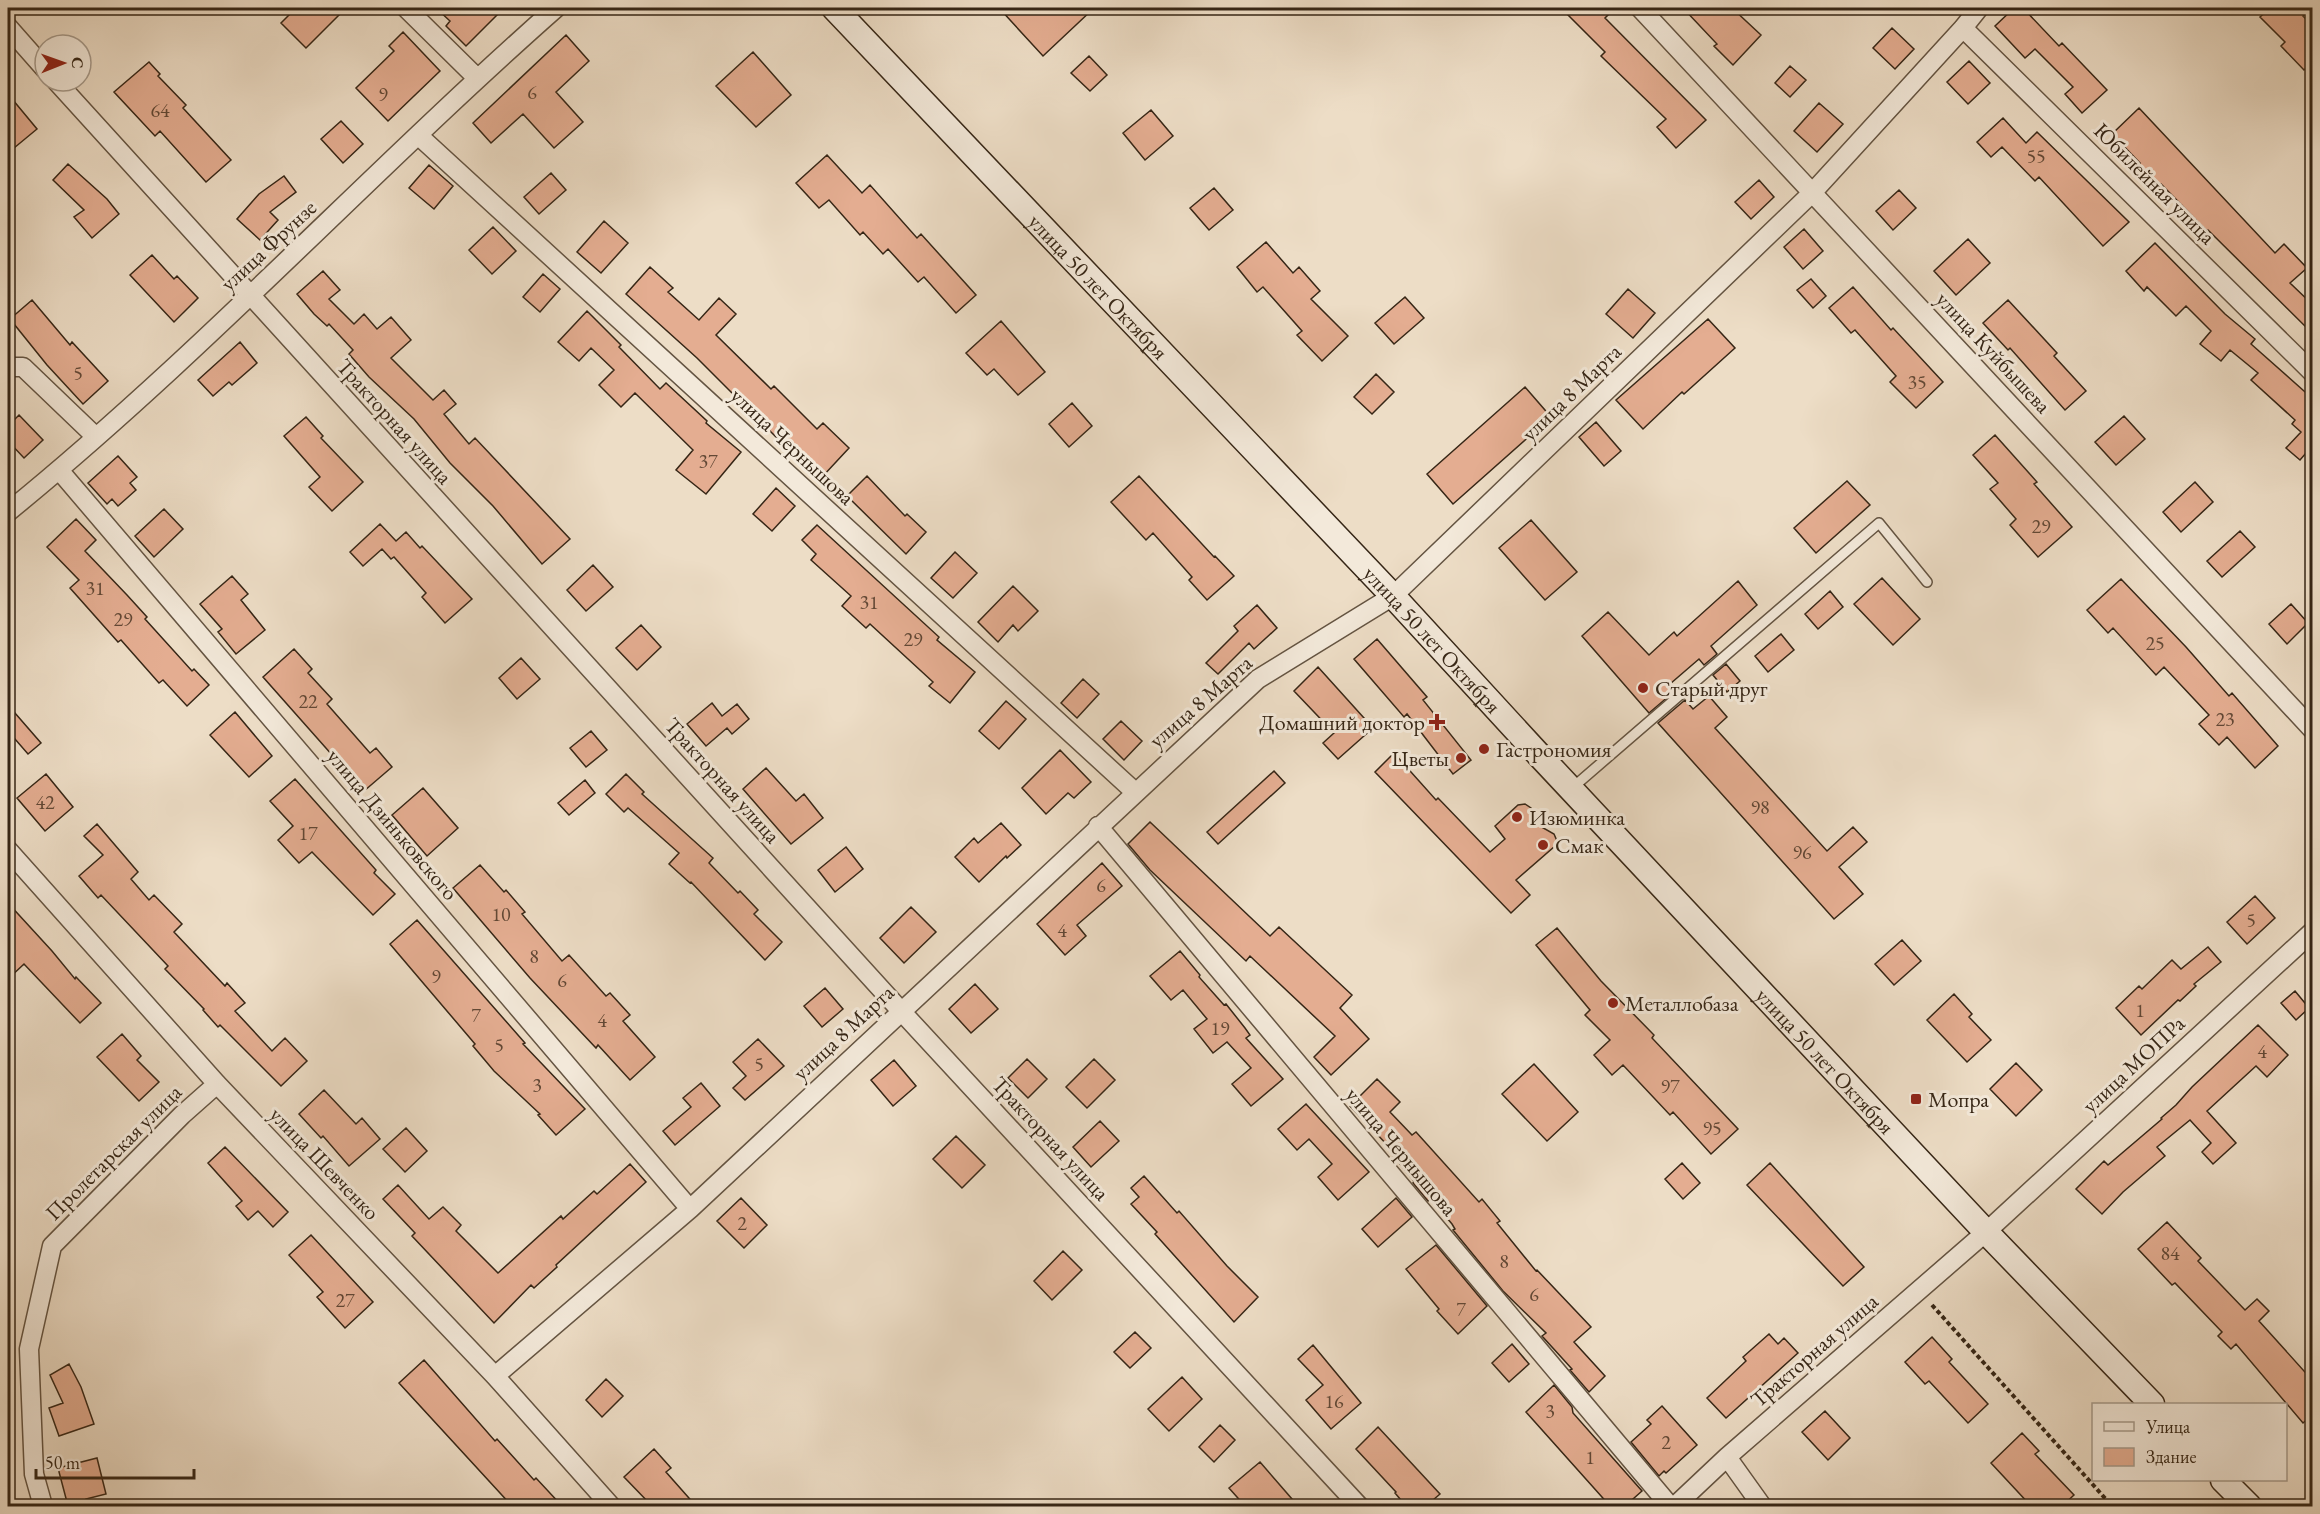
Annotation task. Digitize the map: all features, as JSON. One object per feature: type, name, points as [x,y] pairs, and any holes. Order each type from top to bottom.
[{"type":"main road","name":"улица 50 лет Октября","points":[[834,8],[1394,596],[1571,789],[1986,1232],[2151,1403]]},
{"type":"main road","points":[[2225,1481],[2248,1506]]},
{"type":"street","points":[[406,8],[477,78]]},
{"type":"street","name":"улица Фрунзе","points":[[8,512],[59,470],[250,297],[477,78],[556,8]]},
{"type":"street","name":"улица Куйбышева","points":[[1640,8],[2313,729]]},
{"type":"street","name":"улица 8 Марта","points":[[495,1376],[690,1209],[1258,679],[1394,596],[1812,193],[1964,28],[1979,8]]},
{"type":"street","points":[[8,27],[33,55]]},
{"type":"street","name":"Юбилейная улица","points":[[1964,28],[2313,372]]},
{"type":"street","name":"Тракторная улица","points":[[67,93],[901,1011],[1359,1506]]},
{"type":"street","name":"улица Чернышова","points":[[419,136],[1135,792]]},
{"type":"street","points":[[8,367],[23,367],[95,436]]},
{"type":"street","name":"улица Дзиньковского","points":[[59,470],[690,1209]]},
{"type":"street","name":"улица Чернышова","points":[[1098,826],[1670,1506]]},
{"type":"street","name":"улица Шевченко","points":[[8,850],[217,1084],[495,1376],[610,1506]]},
{"type":"street","name":"улица МОПРа","points":[[1986,1232],[2313,932]]},
{"type":"street","name":"Пролетарская улица","points":[[43,1506],[33,1474],[29,1348],[52,1246],[182,1115],[217,1084]]},
{"type":"street","name":"Тракторная улица","points":[[1676,1506],[1726,1457],[1986,1232]]},
{"type":"street","points":[[1726,1457],[1762,1506]]},
{"type":"lane","points":[[1571,789],[1879,523],[1927,582]]},
{"type":"path","points":[[1932,1305],[2112,1506]]},
{"type":"building","points":[[296,8],[346,8],[306,48],[281,23]]},
{"type":"building","points":[[436,8],[504,8],[466,46],[446,26],[450,21]]},
{"type":"building","points":[[999,8],[1094,8],[1043,56]]},
{"type":"building","points":[[1561,8],[1615,8],[1605,18],[1706,120],[1676,148],[1657,127],[1666,119],[1601,56],[1605,52]]},
{"type":"building","points":[[1683,8],[1732,8],[1761,35],[1733,65],[1714,46],[1717,44]]},
{"type":"building","points":[[2014,8],[2023,8],[2059,46],[2062,43],[2107,90],[2082,113],[2065,94],[2073,87],[2035,49],[2025,58],[1995,26]]},
{"type":"building","points":[[2270,8],[2312,8],[2303,16],[2313,26],[2313,62],[2304,70],[2281,46],[2285,42],[2260,17]]},
{"type":"building","points":[[1892,28],[1914,49],[1895,69],[1873,48]]},
{"type":"building","points":[[403,32],[440,71],[388,121],[356,88],[394,51],[389,46]]},
{"type":"building","points":[[566,35],[589,61],[556,92],[583,122],[554,148],[523,114],[491,143],[473,123]]},
{"type":"building","points":[[753,52],[791,95],[756,127],[716,86]]},
{"type":"building","points":[[1089,56],[1107,75],[1090,91],[1071,73]]},
{"type":"building","points":[[1969,61],[1990,83],[1968,104],[1947,82]]},
{"type":"building","points":[[149,62],[160,74],[158,76],[186,105],[183,108],[231,160],[206,182],[160,131],[155,136],[114,92]]},
{"type":"building","points":[[1790,66],[1806,80],[1790,97],[1775,83]]},
{"type":"building","points":[[8,94],[37,129],[8,153]]},
{"type":"building","points":[[1819,103],[1843,124],[1817,152],[1794,131]]},
{"type":"building","points":[[2139,108],[2275,253],[2284,244],[2307,268],[2290,283],[2313,305],[2313,334],[2161,184],[2158,186],[2112,134]]},
{"type":"building","points":[[1151,110],[1173,136],[1145,160],[1123,133]]},
{"type":"building","points":[[2003,118],[2026,143],[2037,132],[2129,222],[2103,246],[2039,177],[2035,181],[2002,147],[1991,157],[1977,142]]},
{"type":"building","points":[[341,121],[363,144],[343,163],[321,139]]},
{"type":"building","points":[[827,155],[862,193],[870,185],[917,238],[921,234],[976,295],[956,313],[924,277],[918,282],[888,249],[883,254],[863,232],[860,235],[829,200],[819,208],[796,183]]},
{"type":"building","points":[[68,164],[107,199],[119,214],[92,238],[74,217],[84,210],[53,180]]},
{"type":"building","points":[[429,165],[453,186],[434,209],[409,188]]},
{"type":"building","points":[[551,173],[566,190],[539,214],[524,197]]},
{"type":"building","points":[[284,176],[296,192],[270,212],[278,220],[260,240],[237,219],[259,194]]},
{"type":"building","points":[[1759,180],[1774,197],[1751,219],[1735,202]]},
{"type":"building","points":[[1214,188],[1233,210],[1209,230],[1190,208]]},
{"type":"building","points":[[1899,190],[1916,208],[1893,230],[1876,211]]},
{"type":"building","points":[[604,221],[628,243],[601,273],[577,252]]},
{"type":"building","points":[[493,227],[516,251],[492,274],[469,250]]},
{"type":"building","points":[[1804,229],[1823,251],[1803,269],[1784,247]]},
{"type":"building","points":[[1968,239],[1990,263],[1956,295],[1934,271]]},
{"type":"building","points":[[1266,242],[1293,273],[1299,267],[1320,291],[1311,299],[1348,336],[1322,361],[1297,335],[1302,331],[1263,287],[1257,292],[1237,267]]},
{"type":"building","points":[[2155,243],[2225,314],[2255,339],[2251,344],[2313,399],[2313,445],[2300,460],[2286,448],[2301,432],[2292,424],[2295,420],[2251,380],[2258,373],[2230,350],[2221,361],[2200,344],[2211,331],[2186,306],[2176,316],[2147,287],[2144,291],[2126,271]]},
{"type":"building","points":[[152,255],[174,279],[177,276],[198,298],[174,322],[130,275]]},
{"type":"building","points":[[650,267],[673,288],[668,292],[699,320],[719,298],[736,314],[716,335],[771,389],[774,386],[817,429],[823,423],[849,448],[823,476],[780,435],[777,438],[697,358],[626,294]]},
{"type":"building","points":[[323,271],[340,290],[329,299],[354,324],[364,314],[377,329],[391,317],[411,340],[391,358],[433,400],[444,390],[456,404],[444,414],[469,444],[475,438],[570,539],[542,564],[493,506],[450,463],[414,419],[369,377],[349,354],[353,350],[329,324],[327,326],[314,314],[297,294]]},
{"type":"building","points":[[543,274],[560,289],[540,312],[523,297]]},
{"type":"building","points":[[1811,279],[1826,296],[1813,308],[1797,290]]},
{"type":"building","points":[[1853,287],[1891,330],[1893,328],[1943,382],[1916,408],[1890,382],[1896,376],[1855,330],[1851,333],[1829,308]]},
{"type":"building","points":[[1628,289],[1655,313],[1633,338],[1606,314]]},
{"type":"building","points":[[1405,297],[1424,318],[1394,344],[1375,323]]},
{"type":"building","points":[[32,300],[70,345],[72,342],[108,381],[83,404],[47,365],[10,319]]},
{"type":"building","points":[[2008,300],[2057,353],[2054,356],[2086,391],[2065,410],[2010,348],[2008,350],[1983,323]]},
{"type":"building","points":[[587,311],[660,389],[666,383],[707,421],[706,423],[741,452],[706,494],[676,470],[693,450],[635,393],[621,407],[599,385],[614,370],[591,348],[579,361],[558,342]]},
{"type":"building","points":[[1708,319],[1735,348],[1684,394],[1682,392],[1643,429],[1616,400]]},
{"type":"building","points":[[1001,321],[1045,372],[1018,395],[994,369],[987,375],[966,353]]},
{"type":"building","points":[[240,342],[257,363],[232,385],[229,382],[213,396],[198,380]]},
{"type":"building","points":[[1376,374],[1394,392],[1372,414],[1354,397]]},
{"type":"building","points":[[1525,387],[1551,417],[1453,504],[1427,474]]},
{"type":"building","points":[[1072,403],[1092,426],[1069,447],[1049,424]]},
{"type":"building","points":[[19,415],[43,440],[24,458],[8,441],[8,426]]},
{"type":"building","points":[[2124,416],[2145,439],[2116,465],[2095,442]]},
{"type":"building","points":[[306,417],[323,436],[321,438],[363,482],[332,511],[309,487],[320,477],[284,436]]},
{"type":"building","points":[[1596,422],[1621,451],[1604,466],[1579,437]]},
{"type":"building","points":[[1995,435],[2037,482],[2034,484],[2072,527],[2038,557],[2010,525],[2016,519],[1990,489],[1998,483],[1973,455]]},
{"type":"building","points":[[118,456],[137,477],[130,483],[136,490],[118,506],[112,499],[107,504],[88,483]]},
{"type":"building","points":[[867,476],[905,516],[907,514],[926,532],[906,554],[847,496]]},
{"type":"building","points":[[1139,476],[1234,576],[1207,600],[1189,580],[1192,577],[1153,533],[1146,540],[1111,502]]},
{"type":"building","points":[[1847,481],[1870,505],[1816,553],[1794,528]]},
{"type":"building","points":[[2195,482],[2213,502],[2181,532],[2163,512]]},
{"type":"building","points":[[776,488],[795,506],[772,531],[753,514]]},
{"type":"building","points":[[164,509],[183,529],[154,557],[135,536]]},
{"type":"building","points":[[76,519],[96,540],[85,551],[147,617],[145,619],[192,671],[194,669],[209,685],[187,706],[163,680],[159,683],[121,640],[118,642],[70,588],[79,580],[47,547]]},
{"type":"building","points":[[1531,520],[1577,572],[1545,600],[1499,548]]},
{"type":"building","points":[[380,524],[396,541],[406,532],[472,599],[445,623],[422,597],[426,593],[394,557],[391,559],[382,549],[363,566],[350,552]]},
{"type":"building","points":[[817,525],[939,637],[937,640],[975,672],[950,703],[929,686],[933,682],[870,624],[866,628],[842,606],[851,596],[811,560],[816,554],[802,540]]},
{"type":"building","points":[[2240,531],[2255,547],[2222,577],[2207,561]]},
{"type":"building","points":[[955,552],[977,573],[953,598],[931,578]]},
{"type":"building","points":[[593,565],[613,587],[586,611],[567,590]]},
{"type":"building","points":[[232,576],[248,594],[241,600],[265,630],[236,654],[218,632],[222,629],[200,604]]},
{"type":"building","points":[[1882,578],[1920,619],[1893,645],[1854,604]]},
{"type":"building","points":[[2121,579],[2229,696],[2232,693],[2278,746],[2255,768],[2227,737],[2219,745],[2199,724],[2209,715],[2164,667],[2156,675],[2113,628],[2108,633],[2087,610]]},
{"type":"building","points":[[1738,581],[1757,605],[1711,646],[1717,654],[1704,665],[1699,659],[1670,684],[1676,690],[1649,713],[1582,636],[1608,612],[1649,655],[1674,632],[1677,636]]},
{"type":"building","points":[[1013,586],[1038,611],[1018,631],[1013,625],[998,642],[978,622]]},
{"type":"building","points":[[1830,591],[1843,607],[1818,629],[1805,614]]},
{"type":"building","points":[[2291,604],[2308,623],[2287,644],[2269,624]]},
{"type":"building","points":[[1257,605],[1277,628],[1254,649],[1249,643],[1218,674],[1206,663],[1238,631],[1234,626]]},
{"type":"building","points":[[641,625],[661,647],[637,670],[616,648]]},
{"type":"building","points":[[1781,634],[1794,650],[1768,672],[1755,656]]},
{"type":"building","points":[[1377,639],[1427,697],[1423,700],[1471,760],[1453,774],[1407,714],[1404,717],[1354,659]]},
{"type":"building","points":[[294,649],[312,669],[308,673],[332,699],[327,704],[370,753],[376,748],[392,767],[364,791],[263,677]]},
{"type":"building","points":[[521,658],[540,679],[517,699],[499,678]]},
{"type":"building","points":[[1726,664],[1740,681],[1727,692],[1713,675]]},
{"type":"building","points":[[1318,667],[1373,728],[1338,759],[1323,743],[1334,733],[1294,691]]},
{"type":"building","points":[[1083,679],[1099,694],[1077,718],[1061,703]]},
{"type":"building","points":[[1709,696],[1727,717],[1715,728],[1827,851],[1853,827],[1867,842],[1839,867],[1863,894],[1834,919],[1658,723],[1685,700],[1693,709]]},
{"type":"building","points":[[1006,701],[1026,719],[999,749],[979,731]]},
{"type":"building","points":[[712,703],[722,716],[737,704],[749,719],[732,734],[727,728],[706,746],[687,724]]},
{"type":"building","points":[[8,705],[41,743],[28,754],[8,731]]},
{"type":"building","points":[[235,712],[272,756],[249,777],[210,735]]},
{"type":"building","points":[[1121,721],[1142,741],[1124,760],[1103,739]]},
{"type":"building","points":[[591,731],[607,750],[586,767],[570,748]]},
{"type":"building","points":[[1060,750],[1091,782],[1074,798],[1068,793],[1046,814],[1022,788]]},
{"type":"building","points":[[1394,753],[1436,800],[1438,798],[1490,852],[1505,839],[1495,826],[1518,805],[1525,804],[1531,808],[1538,825],[1554,834],[1557,841],[1555,846],[1516,880],[1530,895],[1511,913],[1375,772]]},
{"type":"building","points":[[766,768],[796,801],[804,794],[823,818],[791,844],[743,789]]},
{"type":"building","points":[[1274,771],[1285,783],[1218,844],[1207,832]]},
{"type":"building","points":[[46,774],[73,807],[45,831],[17,798]]},
{"type":"building","points":[[626,774],[644,792],[642,794],[713,858],[709,863],[758,910],[754,914],[782,942],[765,960],[691,882],[669,864],[679,853],[628,808],[624,812],[606,794]]},
{"type":"building","points":[[295,779],[376,870],[374,873],[395,894],[373,915],[312,852],[299,863],[278,840],[293,826],[270,801]]},
{"type":"building","points":[[585,780],[595,793],[569,815],[558,803]]},
{"type":"building","points":[[423,788],[458,828],[427,856],[392,815]]},
{"type":"building","points":[[1150,822],[1270,936],[1279,927],[1352,995],[1340,1008],[1369,1039],[1331,1075],[1314,1057],[1335,1036],[1250,956],[1246,961],[1150,870],[1128,844]]},
{"type":"building","points":[[1001,823],[1021,845],[979,882],[955,857],[974,838],[978,843]]},
{"type":"building","points":[[97,824],[138,872],[131,879],[149,900],[154,895],[182,924],[174,932],[225,986],[227,983],[245,1003],[235,1011],[272,1051],[285,1038],[307,1061],[281,1086],[220,1025],[218,1027],[204,1009],[165,969],[168,966],[101,895],[98,898],[79,876],[103,855],[84,836]]},
{"type":"building","points":[[846,847],[863,869],[835,892],[818,870]]},
{"type":"building","points":[[1102,863],[1122,886],[1077,925],[1086,936],[1065,955],[1037,924]]},
{"type":"building","points":[[480,865],[525,912],[522,914],[562,961],[569,955],[606,996],[610,993],[630,1015],[623,1021],[655,1057],[630,1080],[598,1045],[596,1048],[530,978],[453,888]]},
{"type":"building","points":[[2255,896],[2275,918],[2247,944],[2227,922]]},
{"type":"building","points":[[8,903],[75,979],[76,977],[101,1003],[80,1023],[24,964],[8,979]]},
{"type":"building","points":[[911,907],[936,932],[904,963],[880,938]]},
{"type":"building","points":[[417,920],[525,1043],[523,1044],[585,1109],[556,1135],[538,1115],[540,1114],[494,1071],[473,1046],[475,1044],[390,944]]},
{"type":"building","points":[[1557,928],[1601,981],[1654,1035],[1652,1038],[1738,1129],[1711,1154],[1673,1112],[1670,1115],[1623,1065],[1612,1075],[1594,1055],[1610,1040],[1585,1015],[1590,1010],[1536,945]]},
{"type":"building","points":[[1902,940],[1921,961],[1894,985],[1875,964]]},
{"type":"building","points":[[2208,947],[2221,962],[2194,984],[2196,986],[2141,1035],[2116,1008],[2139,986],[2142,989],[2172,960],[2181,969]]},
{"type":"building","points":[[1180,951],[1200,975],[1199,977],[1224,1005],[1226,1004],[1245,1028],[1250,1035],[1246,1038],[1283,1079],[1251,1106],[1232,1084],[1251,1068],[1227,1042],[1213,1053],[1194,1029],[1207,1019],[1183,990],[1171,1000],[1150,976]]},
{"type":"building","points":[[975,984],[998,1009],[971,1033],[949,1009]]},
{"type":"building","points":[[825,988],[843,1009],[822,1027],[804,1006]]},
{"type":"building","points":[[2295,991],[2309,1008],[2296,1020],[2281,1003]]},
{"type":"building","points":[[1954,994],[1972,1014],[1969,1017],[1991,1040],[1967,1062],[1927,1020]]},
{"type":"building","points":[[2258,1025],[2288,1055],[2267,1077],[2256,1066],[2207,1111],[2236,1143],[2213,1164],[2202,1152],[2211,1143],[2190,1120],[2157,1147],[2165,1156],[2123,1192],[2102,1214],[2076,1189],[2104,1161],[2108,1165],[2162,1119],[2192,1087]]},
{"type":"building","points":[[122,1034],[141,1056],[137,1060],[159,1082],[139,1101],[97,1057]]},
{"type":"building","points":[[758,1039],[784,1066],[745,1100],[733,1088],[746,1076],[733,1062]]},
{"type":"building","points":[[1027,1059],[1047,1079],[1028,1098],[1008,1078]]},
{"type":"building","points":[[1094,1059],[1115,1080],[1087,1108],[1066,1087]]},
{"type":"building","points":[[894,1060],[916,1086],[893,1106],[871,1080]]},
{"type":"building","points":[[2016,1063],[2042,1090],[2016,1116],[1990,1089]]},
{"type":"building","points":[[1534,1064],[1578,1112],[1547,1141],[1502,1094]]},
{"type":"building","points":[[1377,1079],[1400,1102],[1390,1112],[1412,1135],[1416,1132],[1479,1202],[1482,1199],[1500,1221],[1497,1223],[1536,1271],[1591,1327],[1574,1342],[1605,1376],[1589,1392],[1542,1336],[1546,1333],[1503,1291],[1453,1230],[1455,1229],[1452,1224],[1431,1199],[1428,1201],[1413,1183],[1414,1181],[1391,1153],[1393,1151],[1350,1106]]},
{"type":"building","points":[[701,1083],[720,1106],[675,1145],[663,1131],[691,1107],[683,1098]]},
{"type":"building","points":[[324,1090],[356,1124],[362,1118],[380,1139],[349,1166],[323,1136],[321,1138],[299,1114]]},
{"type":"building","points":[[1306,1104],[1369,1172],[1338,1200],[1318,1177],[1332,1164],[1309,1139],[1297,1150],[1278,1129]]},
{"type":"building","points":[[1100,1121],[1119,1141],[1091,1167],[1073,1147]]},
{"type":"building","points":[[406,1128],[427,1151],[405,1172],[383,1149]]},
{"type":"building","points":[[956,1136],[985,1165],[962,1188],[933,1159]]},
{"type":"building","points":[[225,1147],[288,1212],[273,1227],[258,1211],[248,1220],[236,1206],[242,1201],[208,1163]]},
{"type":"building","points":[[1682,1163],[1700,1183],[1683,1199],[1665,1179]]},
{"type":"building","points":[[1770,1163],[1864,1267],[1843,1286],[1747,1185]]},
{"type":"building","points":[[630,1164],[646,1182],[534,1288],[531,1285],[494,1323],[412,1236],[415,1233],[383,1199],[398,1185],[429,1219],[443,1207],[461,1225],[456,1231],[498,1273],[561,1216],[563,1219],[594,1191],[597,1194]]},
{"type":"building","points":[[1144,1176],[1258,1297],[1234,1322],[1131,1204],[1139,1197],[1131,1188]]},
{"type":"building","points":[[741,1198],[767,1225],[744,1248],[717,1221]]},
{"type":"building","points":[[1396,1198],[1412,1217],[1378,1247],[1362,1229]]},
{"type":"building","points":[[2167,1222],[2201,1258],[2198,1261],[2245,1310],[2257,1299],[2269,1311],[2259,1321],[2313,1381],[2313,1414],[2303,1423],[2236,1344],[2231,1349],[2218,1336],[2222,1332],[2175,1283],[2172,1285],[2138,1249]]},
{"type":"building","points":[[311,1235],[373,1302],[345,1328],[317,1297],[323,1292],[289,1255]]},
{"type":"building","points":[[1436,1245],[1487,1306],[1458,1334],[1437,1311],[1439,1309],[1406,1269]]},
{"type":"building","points":[[1063,1251],[1082,1270],[1052,1300],[1034,1281]]},
{"type":"building","points":[[1135,1332],[1151,1348],[1130,1368],[1114,1352]]},
{"type":"building","points":[[1769,1334],[1778,1344],[1784,1338],[1798,1353],[1726,1418],[1707,1398],[1746,1361],[1743,1357]]},
{"type":"building","points":[[1932,1337],[1952,1359],[1949,1362],[1988,1404],[1968,1423],[1929,1381],[1925,1384],[1905,1362]]},
{"type":"building","points":[[1512,1344],[1529,1364],[1509,1382],[1492,1363]]},
{"type":"building","points":[[1313,1345],[1361,1403],[1331,1429],[1306,1400],[1323,1385],[1298,1359]]},
{"type":"building","points":[[424,1360],[495,1441],[497,1439],[534,1480],[536,1478],[562,1506],[512,1506],[399,1383]]},
{"type":"building","points":[[69,1364],[81,1387],[94,1424],[59,1436],[49,1408],[63,1403],[50,1375]]},
{"type":"building","points":[[1182,1377],[1202,1399],[1169,1431],[1148,1409]]},
{"type":"building","points":[[606,1379],[623,1396],[602,1417],[586,1400]]},
{"type":"building","points":[[1554,1385],[1572,1407],[1573,1413],[1642,1491],[1625,1506],[1610,1506],[1526,1412]]},
{"type":"building","points":[[1662,1406],[1697,1445],[1666,1473],[1664,1471],[1659,1476],[1631,1442],[1651,1424],[1647,1420]]},
{"type":"building","points":[[1825,1411],[1850,1438],[1828,1460],[1802,1432]]},
{"type":"building","points":[[1220,1425],[1235,1440],[1214,1462],[1199,1447]]},
{"type":"building","points":[[1378,1427],[1440,1494],[1426,1506],[1406,1506],[1356,1449]]},
{"type":"building","points":[[2022,1433],[2039,1451],[2035,1454],[2074,1495],[2062,1506],[2031,1506],[1991,1463]]},
{"type":"building","points":[[654,1449],[671,1468],[666,1472],[696,1506],[652,1506],[624,1477]]},
{"type":"building","points":[[97,1458],[106,1494],[86,1499],[88,1506],[68,1506],[58,1468]]},
{"type":"building","points":[[1260,1462],[1292,1499],[1283,1506],[1245,1506],[1229,1488]]},
{"type":"place","name":"Старый друг","points":[[1643,688]]},
{"type":"place","name":"Домашний доктор","points":[[1437,722]]},
{"type":"place","name":"Гастрономия","points":[[1484,749]]},
{"type":"place","name":"Цветы","points":[[1461,758]]},
{"type":"place","name":"Изюминка","points":[[1517,817]]},
{"type":"place","name":"Смак","points":[[1543,845]]},
{"type":"place","name":"Металлобаза","points":[[1613,1003]]},
{"type":"place","name":"Мопра","points":[[1916,1099]]}]
